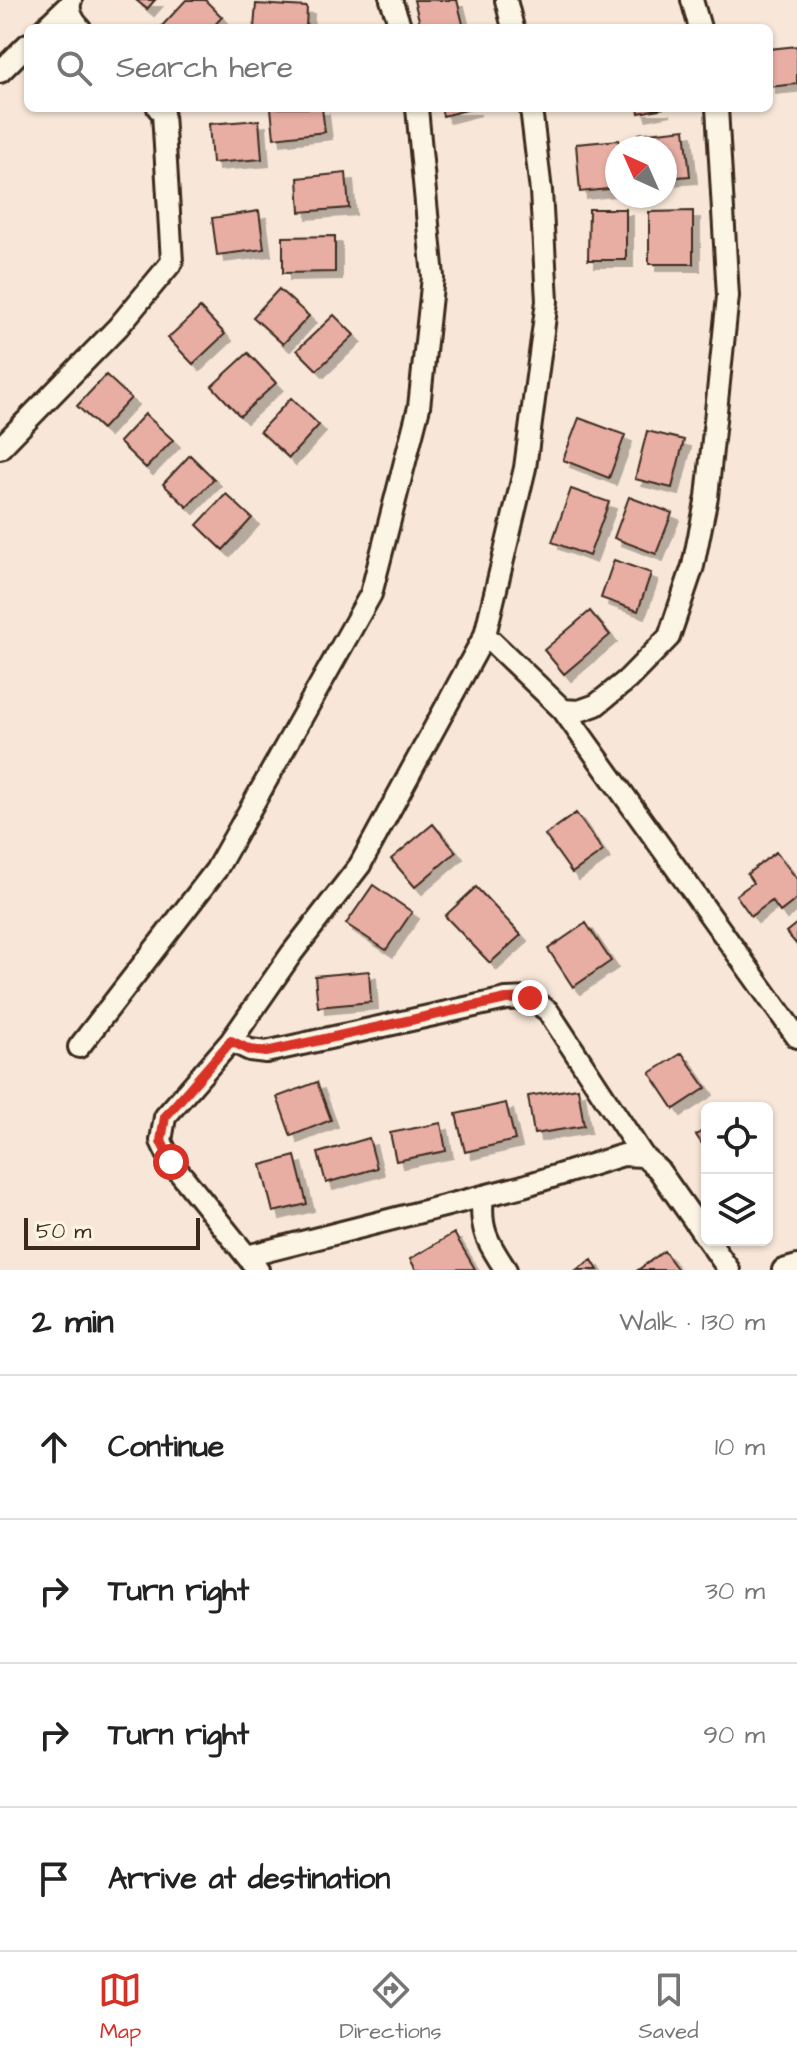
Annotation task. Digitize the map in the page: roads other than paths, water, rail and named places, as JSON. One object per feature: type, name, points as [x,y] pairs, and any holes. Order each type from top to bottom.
[{"type":"street","points":[[391,0],[400,24]]},
{"type":"street","points":[[506,0],[512,24]]},
{"type":"street","points":[[692,0],[699,24]]},
{"type":"street","points":[[49,24],[70,2]]},
{"type":"street","points":[[70,2],[76,24]]},
{"type":"street","points":[[0,72],[24,48]]},
{"type":"street","points":[[0,448],[118,327],[172,262],[162,112]]},
{"type":"street","points":[[79,1047],[216,870],[371,594],[419,407],[433,277],[417,112]]},
{"type":"street","points":[[531,112],[541,191],[547,301],[525,468],[485,635],[360,865],[292,953],[231,1041],[165,1117],[161,1141],[171,1162],[252,1263],[623,1155],[643,1156]]},
{"type":"street","points":[[563,710],[579,711],[596,705],[627,680],[669,637],[693,566],[707,497],[728,296],[717,112]]},
{"type":"street","points":[[485,635],[563,710],[797,1037]]},
{"type":"street","points":[[231,1041],[250,1050],[266,1052],[506,999],[530,998],[548,1011],[643,1156],[658,1169],[729,1270]]},
{"type":"street","points":[[483,1196],[481,1215],[487,1241],[506,1270]]},
{"type":"street","points":[[783,1270],[797,1266]]}]
